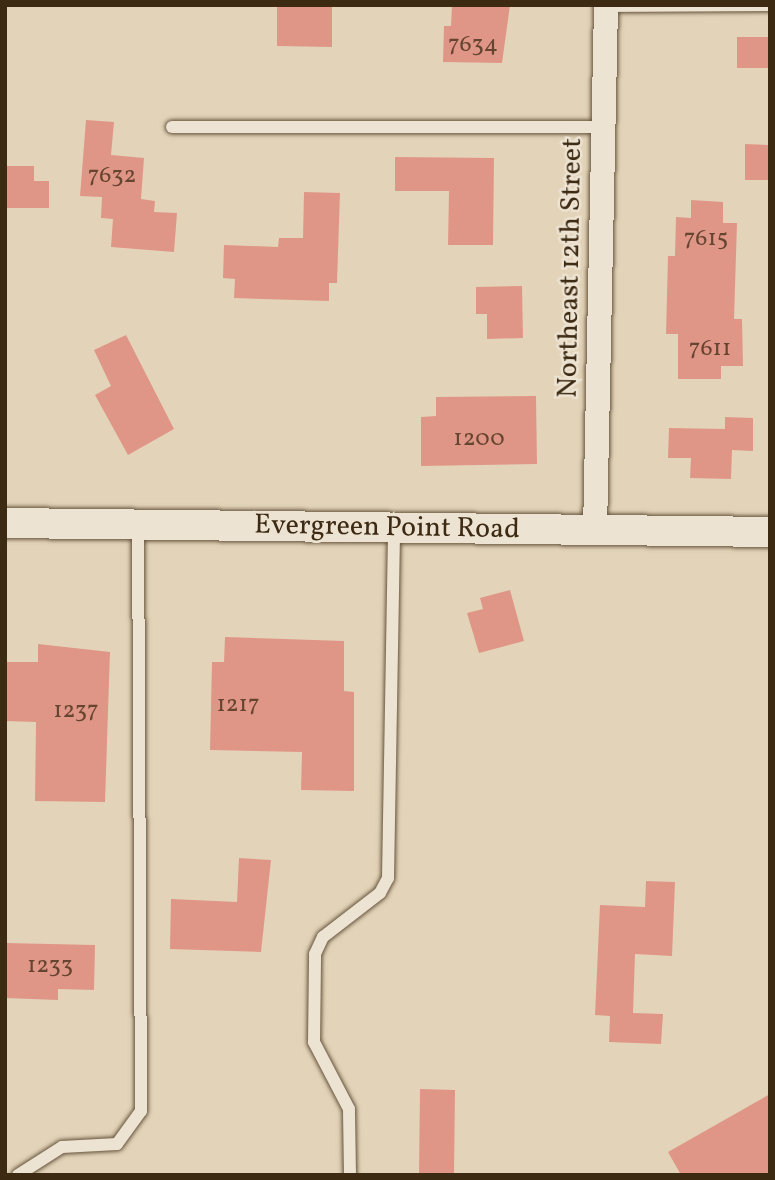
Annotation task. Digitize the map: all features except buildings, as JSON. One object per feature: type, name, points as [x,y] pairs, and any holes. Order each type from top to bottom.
[{"type":"street","name":"Northeast 12th Street","points":[[595,531],[606,6]]},
{"type":"street","name":"Evergreen Point Road","points":[[5,523],[770,532]]},
{"type":"lane","points":[[606,6],[770,5]]},
{"type":"lane","points":[[172,127],[604,127]]},
{"type":"lane","points":[[18,1175],[62,1147],[117,1144],[141,1111],[138,525]]},
{"type":"lane","points":[[350,1175],[349,1109],[314,1042],[315,954],[323,937],[380,893],[388,878],[394,528]]}]
